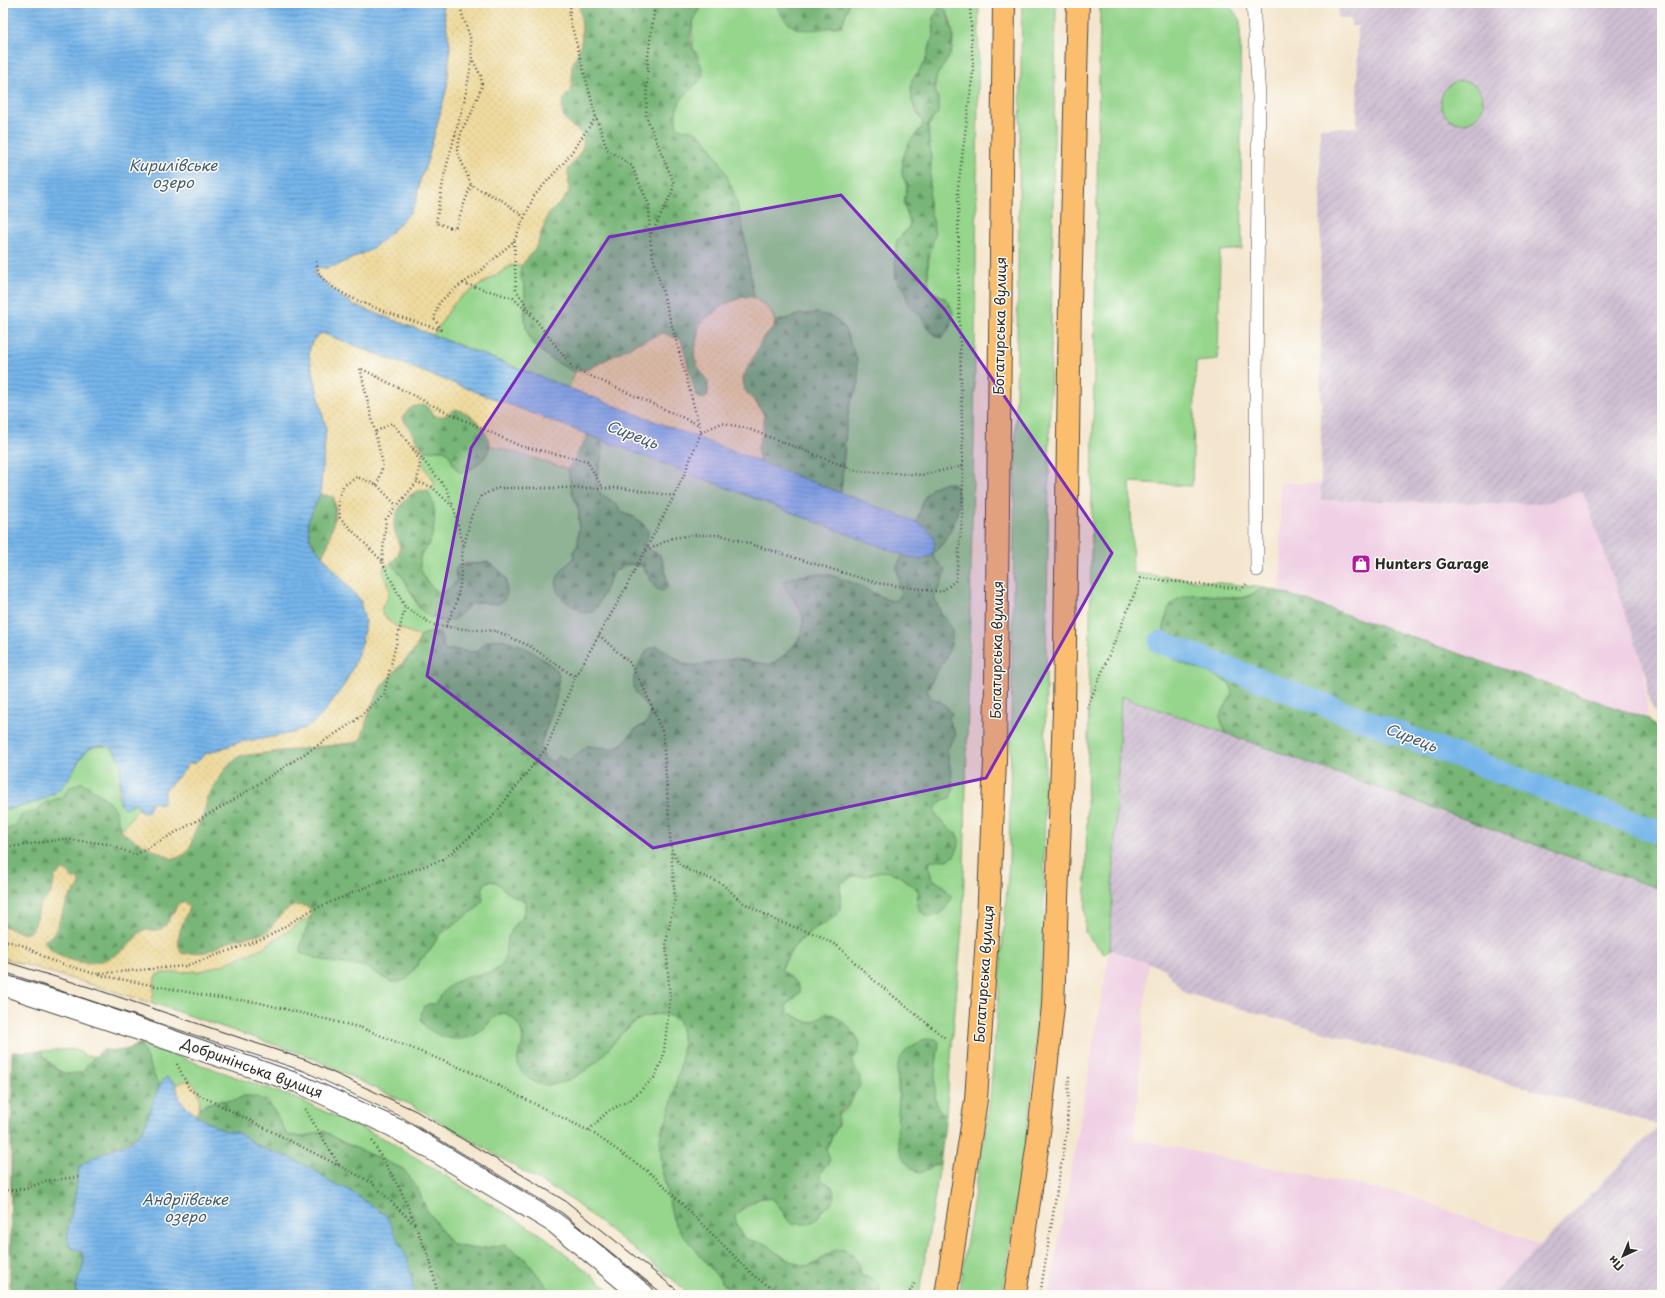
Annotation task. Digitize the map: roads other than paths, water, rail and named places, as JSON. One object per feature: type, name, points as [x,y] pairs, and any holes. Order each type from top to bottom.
[{"type":"main road","name":"Богатирська вулиця","points":[[946,1295],[976,1100],[989,897],[995,761],[1004,3]]},
{"type":"main road","points":[[1015,1295],[1038,1142],[1053,1006],[1064,712],[1070,301],[1078,3]]},
{"type":"street","name":"Добринінська вулиця","points":[[3,984],[300,1082],[394,1126],[555,1222],[643,1295]]},
{"type":"lane","points":[[1253,3],[1258,97],[1256,383],[1257,570]]},
{"type":"water","name":"Кирилівське озеро","points":[[3,3],[442,3],[450,45],[447,87],[427,162],[420,180],[416,202],[410,213],[372,249],[338,265],[326,268],[318,267],[314,271],[316,275],[340,296],[354,305],[916,522],[930,531],[934,539],[935,544],[932,555],[920,560],[903,555],[322,333],[312,342],[309,355],[326,429],[320,494],[308,521],[310,541],[360,600],[365,621],[362,643],[354,665],[344,685],[322,715],[312,724],[292,733],[257,740],[243,741],[205,754],[196,763],[189,763],[181,774],[165,790],[163,804],[151,802],[148,812],[142,812],[136,803],[124,808],[120,804],[121,762],[112,748],[102,746],[93,747],[86,751],[67,781],[56,792],[34,803],[3,809]]},
{"type":"water","name":"Андріївське озеро","points":[[167,1077],[176,1085],[180,1100],[195,1115],[223,1130],[237,1132],[261,1148],[286,1156],[315,1170],[331,1183],[347,1189],[386,1215],[407,1258],[415,1295],[76,1295],[77,1283],[84,1262],[81,1251],[71,1248],[68,1233],[79,1167],[93,1158],[128,1143],[141,1132],[148,1118],[159,1087]]},
{"type":"waterway","name":"Сирець","points":[[1160,642],[1662,834]]},
{"type":"tram line","points":[[3,961],[92,988],[306,1060],[416,1111],[567,1202],[683,1295]]},
{"type":"tram line","points":[[3,974],[85,999],[301,1074],[409,1123],[559,1213],[664,1295]]},
{"type":"place","name":"Hunters Garage","points":[[1361,564]]}]
